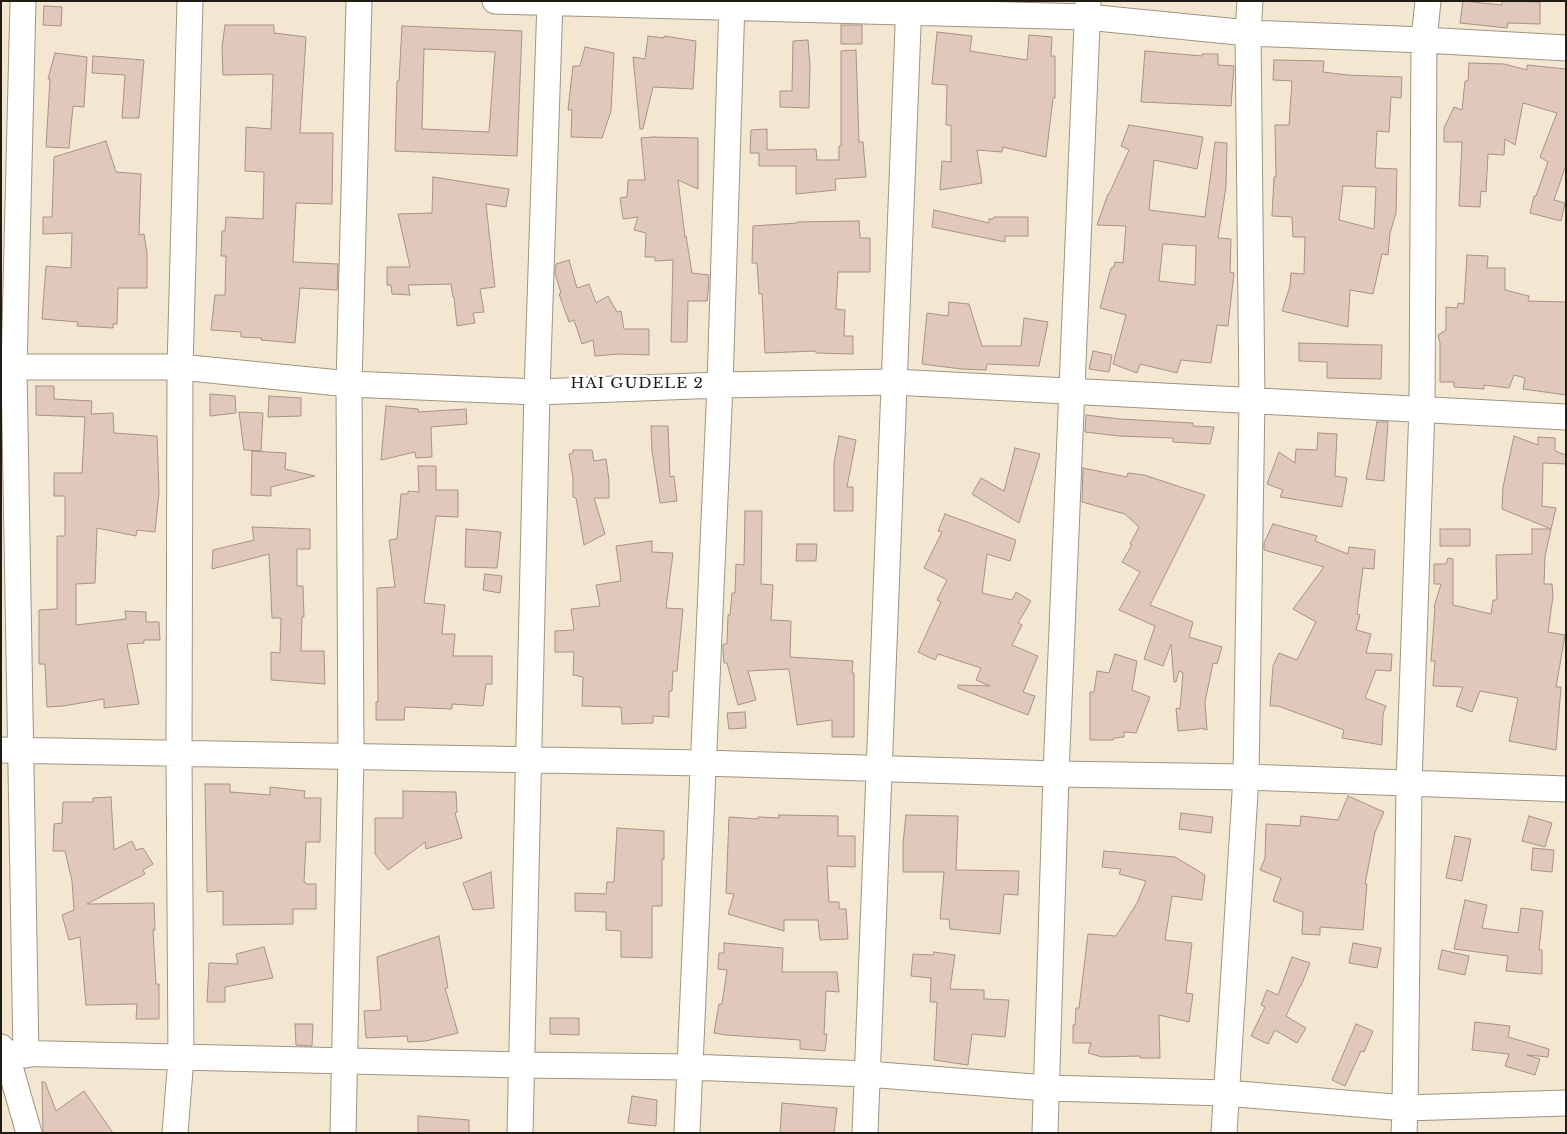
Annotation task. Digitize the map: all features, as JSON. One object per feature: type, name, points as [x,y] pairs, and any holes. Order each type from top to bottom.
[{"type":"street","points":[[23,1],[8,368],[11,1052],[29,1133]]},
{"type":"street","points":[[175,1133],[180,1058],[180,367],[190,1]]},
{"type":"street","points":[[343,1133],[351,756],[349,384],[359,1]]},
{"type":"street","points":[[495,1],[1087,9],[1248,33],[1566,48]]},
{"type":"street","points":[[1224,1133],[1246,777],[1252,400],[1248,33],[1250,1]]},
{"type":"street","points":[[1404,1133],[1409,783],[1422,409],[1424,40],[1428,1]]},
{"type":"street","points":[[520,1133],[538,392],[550,2]]},
{"type":"street","points":[[687,1133],[720,385],[732,4]]},
{"type":"street","points":[[865,1133],[909,7]]},
{"type":"street","points":[[1045,1133],[1056,774],[1087,9]]},
{"type":"street","points":[[8,368],[180,367],[349,384],[538,392],[720,385],[894,382],[1566,417]]},
{"type":"street","points":[[11,750],[703,763],[1056,774],[1246,777],[1566,789]]},
{"type":"street","points":[[11,1052],[180,1058],[689,1067],[867,1074],[1046,1088],[1226,1093],[1405,1108],[1566,1103]]},
{"type":"building","points":[[1463,1],[1502,5],[1502,1],[1540,2],[1540,24],[1508,23],[1507,28],[1460,23]]},
{"type":"building","points":[[44,6],[62,7],[61,26],[43,25]]},
{"type":"building","points":[[225,25],[274,25],[274,33],[306,37],[300,133],[333,133],[332,204],[296,203],[293,262],[338,264],[337,290],[300,288],[295,343],[241,337],[241,332],[211,330],[215,295],[225,295],[226,256],[221,256],[222,231],[225,231],[226,217],[263,219],[264,172],[245,171],[246,127],[271,129],[273,74],[223,75],[222,47]]},
{"type":"building","points":[[841,25],[862,25],[862,44],[841,44]]},
{"type":"building","points":[[402,26],[522,31],[517,156],[395,151],[397,81],[399,81]],"holes":[[[424,49],[495,52],[489,132],[422,129]]]},
{"type":"building","points":[[937,32],[972,36],[970,51],[1027,60],[1029,35],[1052,37],[1051,56],[1055,56],[1055,98],[1053,98],[1046,157],[1003,147],[1002,152],[977,150],[982,183],[940,190],[942,161],[951,162],[951,125],[946,125],[947,85],[932,84]]},
{"type":"building","points":[[648,36],[664,38],[664,36],[696,41],[693,89],[653,87],[643,129],[640,129],[633,57],[645,59]]},
{"type":"building","points":[[808,40],[810,65],[809,108],[780,107],[780,91],[792,91],[793,41]]},
{"type":"building","points":[[585,47],[614,53],[611,111],[602,138],[571,137],[572,110],[568,110],[573,66],[580,66]]},
{"type":"building","points":[[856,50],[859,142],[863,142],[866,177],[835,179],[836,190],[796,194],[796,166],[759,166],[759,153],[750,153],[751,130],[767,129],[767,150],[816,149],[817,160],[839,160],[839,146],[841,146],[841,51]]},
{"type":"building","points":[[1145,51],[1202,56],[1202,54],[1218,54],[1218,65],[1234,66],[1231,106],[1141,102]]},
{"type":"building","points":[[55,53],[87,57],[84,107],[73,106],[69,148],[46,147],[50,79],[48,79]]},
{"type":"building","points":[[93,56],[144,60],[139,118],[122,118],[125,75],[92,73]]},
{"type":"building","points":[[1274,60],[1324,61],[1323,72],[1402,77],[1401,98],[1391,97],[1389,132],[1377,131],[1375,168],[1397,169],[1396,213],[1390,233],[1388,255],[1382,254],[1373,294],[1350,290],[1348,327],[1282,311],[1290,286],[1291,273],[1304,274],[1305,237],[1293,237],[1292,217],[1272,216],[1274,177],[1276,177],[1275,125],[1289,125],[1292,81],[1273,80]],"holes":[[[1343,186],[1376,187],[1374,229],[1339,220]]]},
{"type":"building","points":[[1469,63],[1504,64],[1527,70],[1527,65],[1566,69],[1566,165],[1554,200],[1565,203],[1561,221],[1530,213],[1534,196],[1536,196],[1548,162],[1540,157],[1557,113],[1523,103],[1515,145],[1505,139],[1504,155],[1488,154],[1486,192],[1481,191],[1480,207],[1459,206],[1462,142],[1444,142],[1444,128],[1454,107],[1462,110],[1465,81],[1468,81]]},
{"type":"building","points":[[1129,125],[1203,137],[1197,169],[1154,160],[1149,210],[1205,217],[1215,142],[1227,143],[1226,187],[1218,238],[1231,239],[1230,272],[1234,273],[1228,326],[1217,325],[1211,363],[1181,360],[1177,373],[1140,364],[1137,373],[1113,364],[1126,315],[1100,308],[1111,268],[1114,267],[1115,262],[1123,263],[1126,226],[1097,225],[1108,194],[1129,150],[1121,146]],"holes":[[[1163,244],[1196,246],[1195,285],[1159,281]]]},
{"type":"building","points":[[641,138],[698,138],[698,189],[678,180],[685,237],[692,273],[709,275],[707,301],[688,301],[687,342],[671,342],[673,260],[655,261],[655,257],[645,257],[646,233],[634,230],[638,217],[623,219],[620,198],[627,197],[628,180],[645,180]]},
{"type":"building","points":[[106,141],[116,172],[141,174],[139,235],[144,234],[147,253],[147,288],[118,288],[117,324],[113,324],[113,328],[77,326],[78,322],[42,319],[46,266],[71,268],[72,233],[43,234],[43,217],[52,217],[54,157]]},
{"type":"building","points":[[433,177],[509,189],[506,207],[486,204],[495,287],[480,289],[484,312],[473,313],[475,323],[457,326],[451,284],[408,285],[410,295],[392,294],[391,285],[387,285],[387,267],[410,267],[398,214],[432,213]]},
{"type":"building","points":[[934,210],[989,223],[989,219],[994,217],[1028,217],[1028,236],[1005,236],[1005,242],[932,227]]},
{"type":"building","points":[[859,221],[860,238],[870,238],[870,272],[838,272],[836,309],[845,310],[844,336],[853,336],[853,354],[816,353],[816,351],[765,353],[762,294],[759,294],[757,263],[752,263],[753,226],[797,222]]},
{"type":"building","points":[[1467,255],[1488,256],[1487,268],[1505,268],[1505,290],[1529,296],[1528,301],[1566,302],[1566,395],[1523,389],[1525,378],[1514,375],[1509,388],[1484,385],[1484,389],[1454,387],[1454,382],[1440,382],[1440,343],[1438,335],[1446,330],[1446,307],[1457,308],[1458,303],[1464,304]]},
{"type":"building","points":[[569,260],[577,288],[589,284],[596,303],[608,296],[617,312],[621,311],[624,329],[649,329],[649,355],[619,354],[595,356],[593,340],[582,344],[574,320],[569,322],[559,294],[561,293],[555,273],[556,264]]},
{"type":"building","points":[[949,302],[969,304],[982,346],[1021,346],[1024,318],[1048,322],[1039,366],[987,364],[986,370],[922,364],[927,313],[948,316]]},
{"type":"building","points":[[1299,343],[1382,345],[1381,379],[1327,378],[1327,362],[1299,361]]},
{"type":"building","points":[[1093,351],[1112,355],[1109,372],[1089,369]]},
{"type":"building","points":[[36,386],[54,386],[54,399],[92,401],[91,414],[113,413],[114,433],[157,436],[159,492],[155,532],[137,530],[136,536],[97,528],[95,583],[76,584],[76,625],[126,619],[125,611],[146,612],[146,622],[159,622],[160,640],[144,640],[144,643],[127,644],[139,704],[104,708],[104,699],[47,707],[45,664],[39,664],[39,610],[57,609],[57,536],[65,536],[65,496],[54,496],[54,473],[82,473],[85,417],[36,415]]},
{"type":"building","points":[[210,394],[235,396],[236,413],[210,416]]},
{"type":"building","points":[[269,396],[301,398],[301,416],[268,417]]},
{"type":"building","points":[[386,406],[418,409],[418,412],[466,409],[467,424],[431,427],[432,457],[416,458],[415,452],[381,460]]},
{"type":"building","points":[[239,412],[263,413],[261,451],[244,450]]},
{"type":"building","points":[[1086,415],[1193,423],[1193,426],[1214,427],[1210,444],[1173,442],[1173,438],[1119,436],[1085,432]]},
{"type":"building","points":[[1377,422],[1388,422],[1384,481],[1366,479]]},
{"type":"building","points":[[651,426],[668,426],[670,477],[674,476],[677,501],[660,503],[652,451]]},
{"type":"building","points":[[1318,433],[1337,434],[1335,476],[1347,478],[1342,507],[1280,497],[1283,490],[1267,484],[1279,452],[1295,463],[1296,449],[1317,450]]},
{"type":"building","points":[[839,436],[856,440],[847,487],[853,487],[853,511],[834,511],[834,463]]},
{"type":"building","points":[[1514,436],[1538,445],[1538,437],[1555,438],[1555,451],[1566,455],[1566,464],[1543,463],[1542,506],[1556,508],[1551,529],[1502,509],[1503,487]]},
{"type":"building","points":[[1015,448],[1040,454],[1019,523],[972,494],[981,478],[1004,491]]},
{"type":"building","points":[[573,450],[592,450],[594,461],[606,459],[609,480],[609,498],[594,498],[605,534],[584,545],[576,498],[573,497],[573,478],[569,454],[573,453]]},
{"type":"building","points":[[252,451],[286,453],[285,469],[315,476],[271,487],[271,496],[251,495]]},
{"type":"building","points":[[418,466],[436,466],[436,490],[458,490],[458,517],[436,516],[424,603],[445,605],[442,634],[455,634],[453,656],[492,656],[492,684],[486,684],[483,706],[452,704],[452,709],[405,707],[404,720],[376,720],[376,702],[378,702],[377,588],[395,587],[389,540],[397,539],[401,494],[408,494],[408,491],[419,492]]},
{"type":"building","points":[[1083,468],[1127,477],[1128,473],[1144,475],[1205,495],[1150,605],[1193,622],[1189,637],[1222,647],[1217,664],[1213,663],[1205,702],[1207,730],[1200,728],[1178,731],[1176,708],[1180,709],[1183,673],[1179,671],[1176,682],[1174,682],[1171,644],[1163,666],[1144,659],[1155,626],[1119,610],[1140,572],[1122,562],[1132,545],[1130,544],[1139,527],[1125,514],[1082,502]]},
{"type":"building","points":[[745,511],[762,511],[761,584],[773,585],[771,620],[791,621],[790,657],[853,661],[854,737],[832,737],[832,720],[797,725],[789,669],[748,671],[756,700],[738,705],[727,663],[724,663],[723,644],[727,644],[728,615],[730,615],[732,593],[735,593],[736,564],[744,565]]},
{"type":"building","points":[[945,514],[1016,540],[1010,561],[987,554],[982,593],[1012,600],[1016,592],[1031,601],[1018,623],[1022,625],[1012,645],[1038,656],[1023,692],[1035,696],[1028,715],[958,688],[958,685],[990,686],[976,680],[981,668],[938,654],[935,660],[918,652],[941,602],[937,600],[947,580],[924,568],[942,532],[938,531]]},
{"type":"building","points":[[1273,524],[1317,536],[1315,541],[1348,554],[1349,547],[1375,550],[1374,569],[1363,568],[1357,614],[1360,615],[1356,630],[1371,634],[1366,653],[1392,654],[1391,671],[1376,670],[1365,698],[1386,706],[1383,714],[1382,745],[1342,738],[1344,730],[1278,706],[1270,706],[1273,666],[1279,653],[1297,660],[1316,622],[1293,609],[1324,567],[1264,550],[1264,543]]},
{"type":"building","points":[[252,527],[310,529],[310,549],[297,549],[297,586],[303,586],[304,617],[302,617],[301,651],[324,651],[325,684],[271,680],[271,652],[280,653],[281,618],[272,618],[269,554],[212,569],[213,550],[254,540]]},
{"type":"building","points":[[466,529],[501,532],[497,568],[465,567]]},
{"type":"building","points":[[1440,529],[1470,529],[1470,546],[1440,546]]},
{"type":"building","points":[[1532,529],[1551,529],[1545,556],[1544,584],[1552,584],[1553,596],[1548,632],[1565,635],[1556,687],[1561,687],[1556,750],[1509,741],[1518,698],[1480,691],[1472,712],[1456,706],[1463,687],[1433,686],[1435,661],[1431,661],[1434,607],[1441,584],[1434,584],[1434,564],[1446,564],[1448,558],[1453,559],[1453,605],[1491,614],[1493,600],[1497,600],[1496,555],[1532,554]]},
{"type":"building","points":[[652,541],[652,552],[673,553],[666,608],[683,609],[677,671],[673,671],[672,691],[669,691],[669,717],[653,716],[653,723],[622,724],[621,707],[582,706],[583,677],[573,675],[574,652],[555,652],[555,631],[574,630],[571,609],[600,606],[596,585],[621,581],[616,546]]},
{"type":"building","points":[[797,544],[817,544],[816,561],[796,561]]},
{"type":"building","points":[[485,574],[502,576],[500,593],[483,590]]},
{"type":"building","points":[[1115,654],[1137,661],[1132,690],[1150,697],[1136,733],[1124,732],[1124,737],[1114,738],[1113,740],[1090,740],[1090,692],[1094,692],[1097,671],[1109,673]]},
{"type":"building","points":[[745,712],[746,728],[729,729],[727,713]]},
{"type":"building","points":[[205,784],[230,784],[230,792],[270,795],[270,787],[305,791],[304,798],[321,798],[320,842],[306,842],[304,882],[306,884],[316,884],[316,909],[293,909],[293,924],[223,925],[223,891],[207,892]]},
{"type":"building","points":[[403,791],[456,792],[457,812],[455,813],[462,838],[426,849],[425,842],[388,870],[375,854],[375,818],[403,818]]},
{"type":"building","points":[[1348,796],[1384,812],[1375,832],[1365,884],[1367,884],[1363,930],[1320,927],[1320,935],[1302,934],[1303,912],[1273,901],[1281,878],[1260,870],[1265,858],[1266,824],[1300,826],[1301,816],[1338,820]]},
{"type":"building","points":[[111,797],[114,850],[132,841],[136,850],[143,848],[153,864],[143,870],[145,874],[87,904],[154,903],[155,930],[153,930],[156,984],[159,984],[159,1019],[136,1019],[137,1004],[86,1005],[80,937],[69,940],[62,915],[74,910],[72,881],[65,851],[53,851],[54,824],[62,823],[63,802],[93,802],[93,798]]},
{"type":"building","points":[[1181,813],[1213,817],[1211,833],[1179,829]]},
{"type":"building","points":[[779,815],[838,816],[838,836],[855,836],[855,867],[827,866],[829,902],[839,902],[839,909],[846,909],[848,939],[820,940],[818,920],[784,920],[784,931],[728,914],[734,894],[726,893],[729,817],[758,819],[758,817],[779,818]]},
{"type":"building","points":[[906,815],[958,816],[956,870],[1019,871],[1018,895],[1004,894],[1000,934],[950,929],[949,919],[940,919],[944,872],[903,872],[903,843]]},
{"type":"building","points":[[1529,816],[1552,823],[1545,847],[1522,841]]},
{"type":"building","points":[[617,828],[664,831],[662,906],[652,906],[652,958],[621,957],[621,931],[606,930],[606,912],[575,911],[575,893],[606,894],[607,882],[614,882]]},
{"type":"building","points":[[1455,836],[1471,839],[1462,881],[1446,878]]},
{"type":"building","points":[[1533,848],[1554,850],[1552,872],[1531,870]]},
{"type":"building","points":[[1104,851],[1175,857],[1205,875],[1202,900],[1172,896],[1165,940],[1192,943],[1186,993],[1193,994],[1189,1022],[1159,1015],[1160,1058],[1140,1058],[1140,1056],[1102,1057],[1088,1053],[1091,1043],[1073,1043],[1073,1025],[1075,1025],[1076,1008],[1079,1008],[1088,934],[1116,936],[1137,903],[1146,881],[1119,874],[1121,869],[1102,867]]},
{"type":"building","points":[[491,872],[494,908],[473,910],[463,883]]},
{"type":"building","points":[[1465,900],[1487,905],[1482,928],[1518,933],[1521,908],[1543,911],[1539,950],[1542,950],[1542,974],[1506,971],[1508,956],[1454,949]]},
{"type":"building","points":[[439,936],[448,988],[445,988],[458,1033],[426,1041],[408,1042],[407,1036],[366,1038],[364,1011],[381,1010],[377,957]]},
{"type":"building","points":[[724,943],[783,948],[782,972],[837,972],[839,992],[826,991],[824,1034],[827,1034],[825,1051],[800,1049],[800,1040],[714,1033],[719,1004],[722,1004],[727,970],[718,969],[719,953],[724,953]]},
{"type":"building","points":[[1353,943],[1381,948],[1377,968],[1349,963]]},
{"type":"building","points":[[264,947],[273,978],[225,987],[225,1002],[207,1002],[209,963],[238,964],[236,954]]},
{"type":"building","points":[[1442,950],[1469,956],[1465,975],[1438,969]]},
{"type":"building","points":[[934,952],[955,955],[950,989],[984,990],[984,999],[1009,1000],[1005,1037],[972,1034],[968,1065],[934,1060],[937,1002],[930,1002],[931,978],[911,976],[913,954],[933,955]]},
{"type":"building","points":[[1292,957],[1310,963],[1286,1016],[1306,1028],[1297,1043],[1275,1030],[1268,1044],[1251,1036],[1265,1007],[1261,1005],[1267,990],[1278,995]]},
{"type":"building","points":[[550,1018],[579,1018],[579,1035],[550,1034]]},
{"type":"building","points":[[1475,1022],[1510,1026],[1508,1037],[1549,1049],[1548,1057],[1527,1055],[1540,1059],[1535,1075],[1505,1066],[1509,1054],[1472,1050]]},
{"type":"building","points":[[295,1024],[313,1024],[312,1046],[296,1045]]},
{"type":"building","points":[[1356,1024],[1373,1031],[1364,1052],[1361,1051],[1345,1086],[1332,1080]]},
{"type":"building","points":[[42,1082],[45,1082],[56,1111],[84,1091],[113,1133],[43,1133]]},
{"type":"building","points":[[632,1096],[657,1100],[656,1126],[628,1123]]},
{"type":"building","points":[[782,1103],[837,1108],[834,1133],[780,1133]]},
{"type":"building","points":[[418,1116],[469,1120],[469,1133],[418,1133]]},
{"type":"district","name":"HAI GUDELE 2","points":[[637,384]]}]
